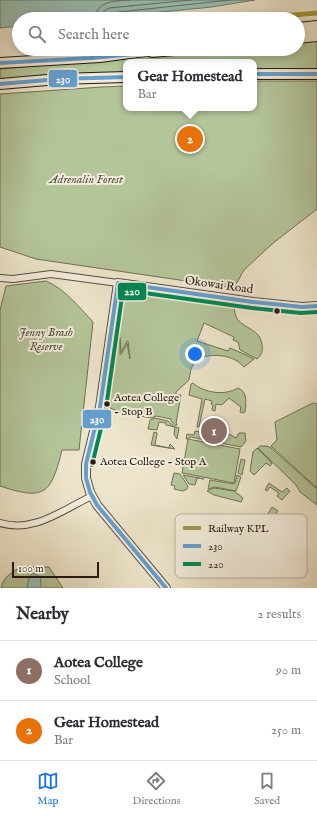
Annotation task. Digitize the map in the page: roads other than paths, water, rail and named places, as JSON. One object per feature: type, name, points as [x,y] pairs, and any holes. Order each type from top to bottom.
[{"type":"main road","points":[[305,27],[317,26]]},
{"type":"main road","points":[[305,37],[317,36]]},
{"type":"main road","points":[[0,63],[108,56]]},
{"type":"main road","points":[[257,74],[317,74]]},
{"type":"main road","points":[[0,84],[59,79],[123,77]]},
{"type":"street","points":[[0,278],[13,279],[51,274],[118,283],[100,407],[86,464],[86,478],[92,496],[105,515],[166,588]]},
{"type":"street","name":"Okowai Road","points":[[118,283],[252,302],[302,307],[317,306]]},
{"type":"street","points":[[0,523],[18,526],[40,523],[92,496]]},
{"type":"water","points":[[0,0],[255,0],[212,7],[162,12],[12,12],[12,27],[0,28]]},
{"type":"water","points":[[33,573],[40,577],[41,588],[27,588],[29,577]]},
{"type":"rail line","name":"KPL","points":[[305,14],[317,13]]},
{"type":"place","name":"Gear Homestead","points":[[190,139]]},
{"type":"place","name":"Aotea College - Stop B","points":[[107,404]]},
{"type":"place","name":"Aotea College","points":[[214,431]]},
{"type":"place","name":"Aotea College - Stop A","points":[[93,462]]},
{"type":"park label","name":"Adrenalin Forest","points":[[86,179]]},
{"type":"park label","name":"Jenny Brash Reserve","points":[[46,339]]}]
